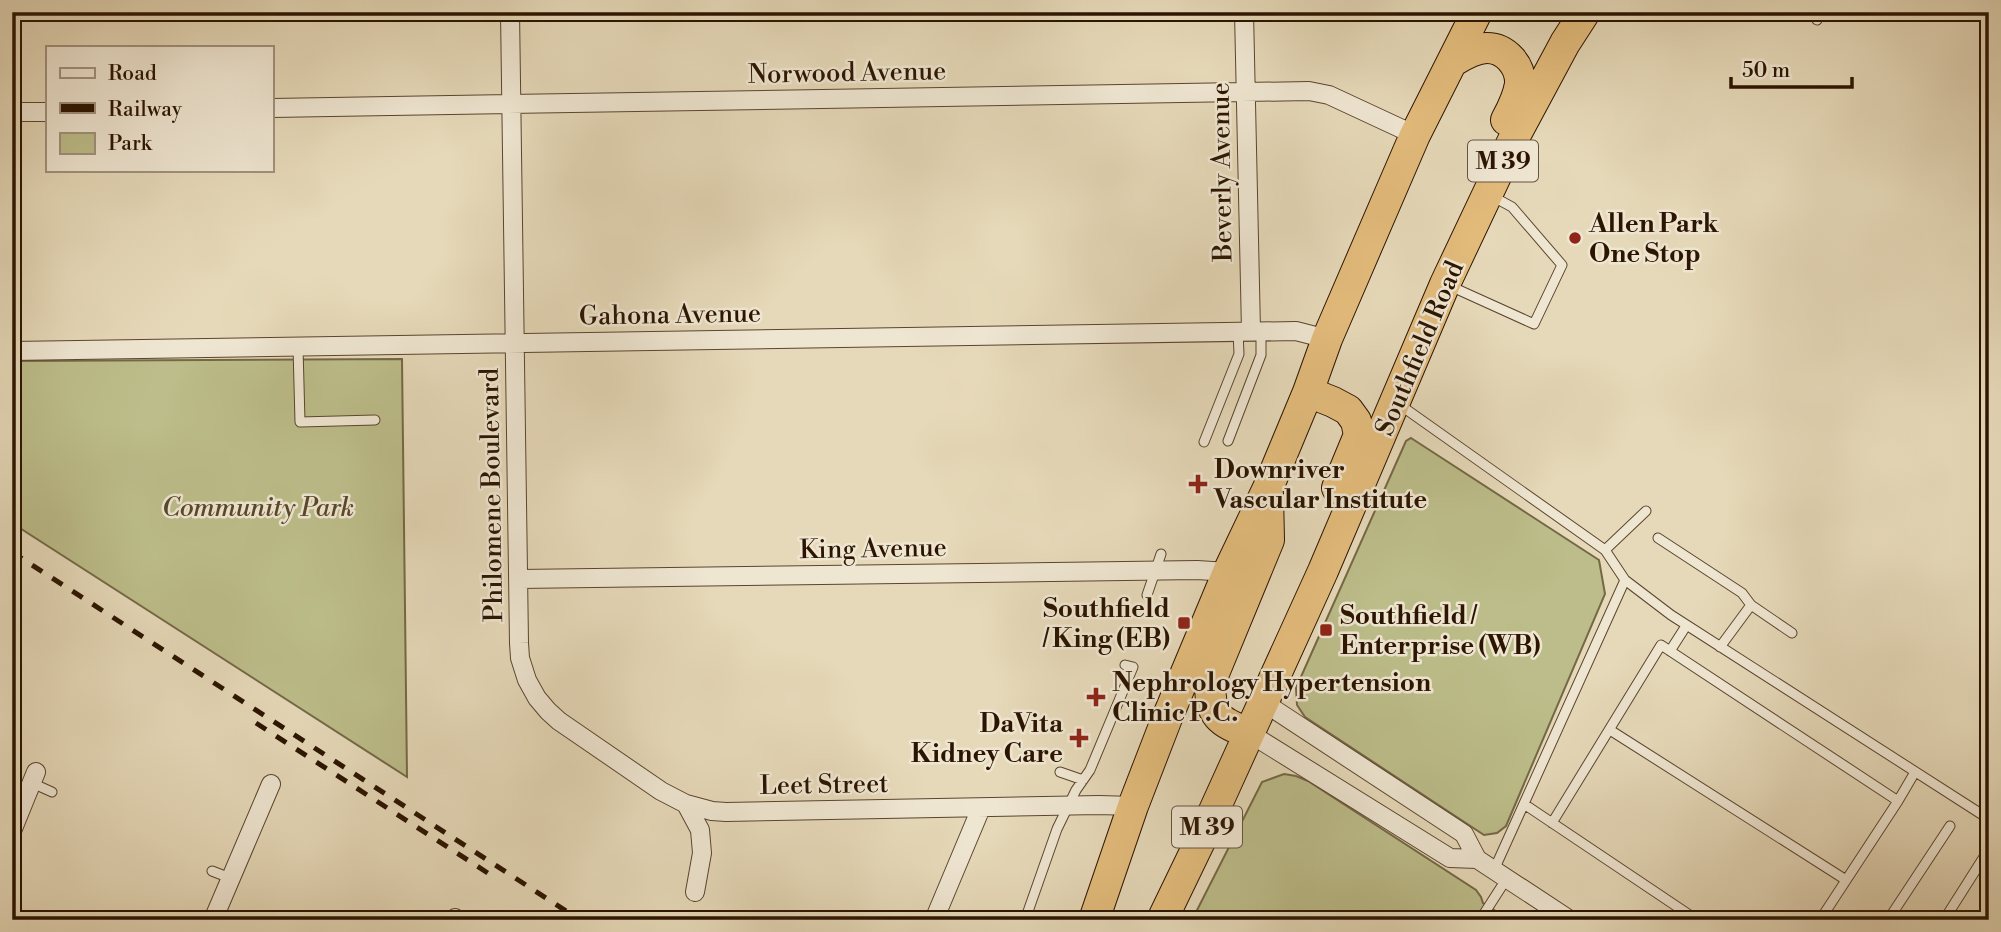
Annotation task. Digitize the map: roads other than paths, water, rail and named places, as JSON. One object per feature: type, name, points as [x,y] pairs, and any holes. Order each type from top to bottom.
[{"type":"highway","name":"M 39","points":[[1094,918],[1167,718],[1228,572],[1268,488],[1327,339],[1415,135],[1477,12]]},
{"type":"highway","name":"Southfield Road","points":[[1162,920],[1323,571],[1445,284],[1526,115],[1584,12]]},
{"type":"highway","points":[[1431,316],[1438,281],[1459,221],[1512,108],[1520,82],[1517,66],[1500,50],[1486,48],[1473,51],[1452,62]]},
{"type":"highway","points":[[1268,691],[1283,617],[1359,435],[1356,421],[1348,410],[1308,392]]},
{"type":"highway","points":[[1249,733],[1222,722],[1214,712],[1210,683],[1269,540],[1268,488]]},
{"type":"street","name":"Philomene Boulevard","points":[[510,12],[520,658],[527,680],[537,698],[559,721],[661,791],[685,804]]},
{"type":"street","name":"Beverly Avenue","points":[[1244,12],[1250,331]]},
{"type":"street","name":"Norwood Avenue","points":[[273,108],[1309,91],[1321,93],[1415,135]]},
{"type":"street","points":[[12,112],[46,111]]},
{"type":"street","name":"Gahona Avenue","points":[[12,351],[1250,331],[1300,331],[1327,339]]},
{"type":"street","name":"King Avenue","points":[[519,579],[1228,572]]},
{"type":"street","points":[[1268,691],[1464,834],[1477,859],[1570,920]]},
{"type":"street","points":[[1249,733],[1450,858],[1477,859]]},
{"type":"street","points":[[12,831],[34,778]]},
{"type":"street","points":[[213,920],[271,784]]},
{"type":"street","points":[[685,804],[701,830],[702,853],[695,891]]},
{"type":"street","name":"Leet Street","points":[[685,804],[726,812],[1133,806]]},
{"type":"street","points":[[934,920],[981,808]]},
{"type":"lane","points":[[1445,284],[1534,324],[1557,277],[1562,265],[1513,207],[1488,194]]},
{"type":"lane","points":[[1228,441],[1261,355],[1250,331]]},
{"type":"lane","points":[[1204,442],[1250,331]]},
{"type":"lane","points":[[298,346],[300,422],[374,420]]},
{"type":"lane","points":[[1396,402],[1605,550],[1625,580],[1686,626],[1989,819]]},
{"type":"lane","points":[[1605,550],[1647,511]]},
{"type":"lane","points":[[1658,538],[1742,593],[1751,606],[1792,633]]},
{"type":"lane","points":[[1147,595],[1161,554]]},
{"type":"lane","points":[[1480,920],[1500,874],[1524,804],[1625,580]]},
{"type":"lane","points":[[1720,647],[1751,606]]},
{"type":"lane","points":[[1670,651],[1686,626]]},
{"type":"lane","points":[[1552,823],[1661,645],[1898,801]]},
{"type":"lane","points":[[1025,920],[1057,829],[1090,771],[1133,667],[1125,665]]},
{"type":"lane","points":[[1609,730],[1846,880]]},
{"type":"lane","points":[[1060,772],[1083,780]]},
{"type":"lane","points":[[1820,920],[1916,772]]},
{"type":"lane","points":[[34,778],[52,792]]},
{"type":"lane","points":[[1524,804],[1697,920]]},
{"type":"lane","points":[[1888,920],[1950,826]]},
{"type":"lane","points":[[1944,920],[1989,849]]},
{"type":"lane","points":[[212,871],[230,878]]},
{"type":"railway","points":[[12,552],[580,920]]},
{"type":"railway","points":[[256,723],[497,879]]},
{"type":"place","name":"Allen Park One Stop","points":[[1575,238]]},
{"type":"place","name":"Downriver Vascular Institute","points":[[1198,484]]},
{"type":"place","name":"Southfield / King (EB)","points":[[1184,623]]},
{"type":"place","name":"Southfield / Enterprise (WB)","points":[[1326,630]]},
{"type":"place","name":"Nephrology Hypertension Clinic P.C.","points":[[1096,697]]},
{"type":"place","name":"DaVita Kidney Care","points":[[1079,738]]},
{"type":"park label","name":"Community Park","points":[[258,507]]}]
